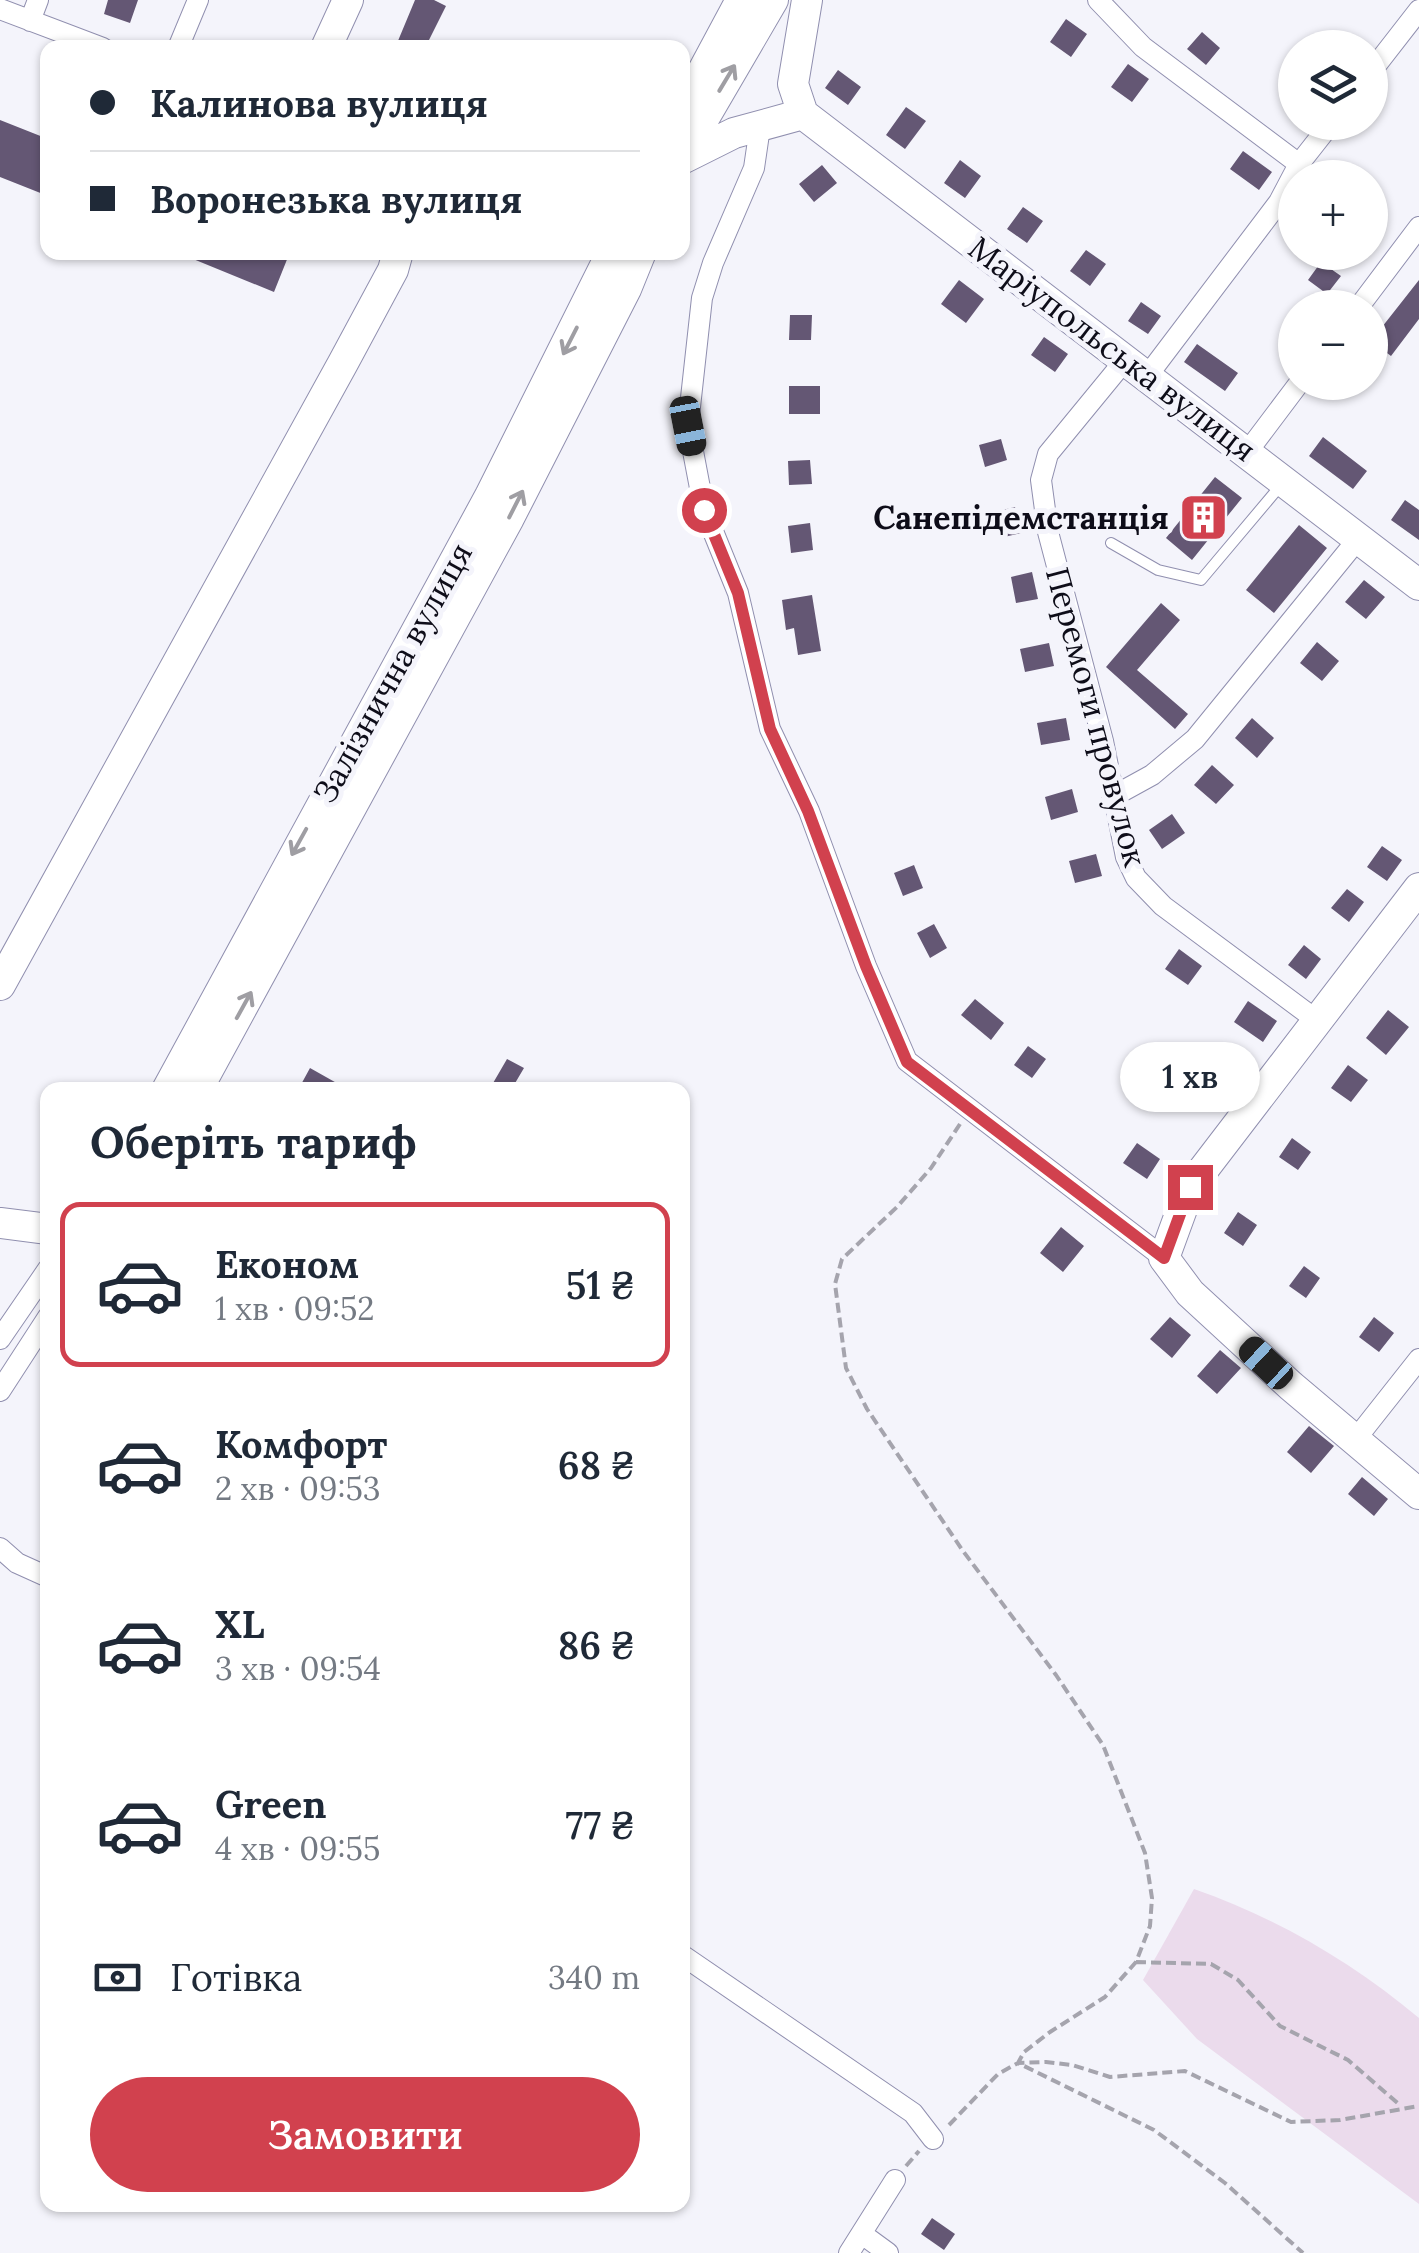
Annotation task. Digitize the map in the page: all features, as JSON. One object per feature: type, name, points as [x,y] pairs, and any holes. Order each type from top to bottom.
[{"type":"street","points":[[30,21],[38,0]]},
{"type":"street","points":[[181,40],[198,0]]},
{"type":"street","points":[[330,40],[348,0]]},
{"type":"street","points":[[690,95],[741,0]]},
{"type":"street","points":[[690,143],[772,0]]},
{"type":"street","points":[[690,153],[734,133],[803,114],[793,84],[807,0]]},
{"type":"street","points":[[1098,0],[1143,46],[1295,160]]},
{"type":"street","points":[[1388,50],[1419,10],[1406,0]]},
{"type":"street","points":[[0,9],[81,40]]},
{"type":"street","name":"Маріупольська вулиця","points":[[803,114],[1419,585]]},
{"type":"street","points":[[760,126],[754,168],[713,263],[696,333],[688,426],[704,510],[738,593],[770,729],[808,811],[907,1062],[1164,1258],[1190,1293],[1419,1494]]},
{"type":"street","name":"Перемоги провулок","points":[[1303,160],[1318,140]]},
{"type":"street","name":"Перемоги провулок","points":[[1278,203],[1137,367],[1048,454],[1042,480],[1048,532],[1104,741],[1126,857],[1136,878],[1164,906],[1315,1019]]},
{"type":"street","points":[[1372,290],[1419,227]]},
{"type":"street","points":[[0,985],[343,363],[396,260]]},
{"type":"street","name":"Залізнична вулиця","points":[[171,1082],[490,496],[578,328],[608,260]]},
{"type":"street","name":"Залізнична вулиця","points":[[201,1082],[508,518],[626,289],[637,260]]},
{"type":"street","points":[[1248,452],[1287,400]]},
{"type":"street","points":[[1112,797],[1152,775],[1195,739],[1358,539]]},
{"type":"street","points":[[1164,1258],[1190,1187],[1419,888]]},
{"type":"street","points":[[0,1223],[40,1228]]},
{"type":"street","points":[[0,1339],[40,1280]]},
{"type":"street","points":[[0,1391],[40,1338]]},
{"type":"street","points":[[1355,1440],[1419,1359]]},
{"type":"street","points":[[0,1548],[40,1573]]},
{"type":"street","points":[[690,1960],[913,2113],[933,2139]]},
{"type":"street","points":[[849,2253],[895,2180]]},
{"type":"street","points":[[862,2234],[888,2253]]},
{"type":"lane","points":[[1111,543],[1158,570],[1201,580],[1285,481]]},
{"type":"path","points":[[968,1112],[931,1168],[842,1259],[835,1284],[846,1368],[867,1409],[953,1536],[1103,1745],[1145,1853],[1152,1898],[1150,1926],[1136,1962],[1105,1997],[1024,2052],[1018,2064]]},
{"type":"path","points":[[1136,1962],[1211,1964],[1238,1980],[1280,2026],[1348,2060],[1402,2107]]},
{"type":"path","points":[[1018,2064],[1154,2130],[1226,2183],[1303,2253]]},
{"type":"path","points":[[895,2180],[998,2074],[1018,2064],[1072,2065],[1110,2077],[1185,2071],[1291,2122],[1340,2120],[1419,2106]]},
{"type":"shaded area","points":[[1194,1889],[1312,1943],[1419,2018],[1419,2204],[1197,2039],[1143,1980]]},
{"type":"building","points":[[108,0],[138,0],[130,23],[104,14]]},
{"type":"building","points":[[415,0],[434,0],[446,6],[429,40],[398,40]]},
{"type":"building","points":[[1066,19],[1087,34],[1071,57],[1050,42]]},
{"type":"building","points":[[1202,32],[1220,48],[1206,65],[1187,49]]},
{"type":"building","points":[[1128,64],[1149,79],[1132,102],[1111,87]]},
{"type":"building","points":[[838,70],[861,87],[848,105],[825,88]]},
{"type":"building","points":[[906,107],[926,121],[905,149],[886,135]]},
{"type":"building","points":[[0,120],[40,136],[40,193],[0,177]]},
{"type":"building","points":[[1243,151],[1272,172],[1259,190],[1230,169]]},
{"type":"building","points":[[960,160],[981,176],[965,198],[944,183]]},
{"type":"building","points":[[822,165],[837,183],[814,202],[799,184]]},
{"type":"building","points":[[1023,207],[1043,221],[1027,243],[1007,229]]},
{"type":"building","points":[[1086,250],[1106,264],[1090,286],[1070,271]]},
{"type":"building","points":[[196,260],[287,260],[274,292]]},
{"type":"building","points":[[1315,270],[1332,270],[1341,276],[1330,290],[1322,290],[1308,280]]},
{"type":"building","points":[[959,280],[984,299],[966,323],[941,304]]},
{"type":"building","points":[[1419,280],[1419,319],[1391,356],[1388,319]]},
{"type":"building","points":[[1141,302],[1161,316],[1148,334],[1128,321]]},
{"type":"building","points":[[790,315],[812,315],[811,340],[789,340]]},
{"type":"building","points":[[1044,337],[1068,354],[1055,372],[1031,355]]},
{"type":"building","points":[[1197,344],[1238,373],[1225,391],[1184,362]]},
{"type":"building","points":[[789,386],[820,386],[820,414],[789,414]]},
{"type":"building","points":[[1323,437],[1367,471],[1353,489],[1309,456]]},
{"type":"building","points":[[1001,439],[1007,460],[985,467],[979,445]]},
{"type":"building","points":[[810,460],[812,484],[789,485],[788,461]]},
{"type":"building","name":"Санепідемстанція","points":[[1215,477],[1242,498],[1192,560],[1166,538]]},
{"type":"building","points":[[1405,500],[1419,510],[1419,540],[1391,520]]},
{"type":"building","points":[[1015,507],[1021,533],[1000,538],[994,512]]},
{"type":"building","points":[[810,523],[813,550],[791,553],[788,526]]},
{"type":"building","points":[[1299,525],[1327,548],[1274,613],[1246,590]]},
{"type":"building","points":[[1032,572],[1038,599],[1016,603],[1011,577]]},
{"type":"building","points":[[1364,580],[1385,597],[1366,619],[1345,602]]},
{"type":"building","points":[[812,595],[821,651],[798,655],[794,628],[786,630],[782,600]]},
{"type":"building","points":[[1161,603],[1180,620],[1137,670],[1188,714],[1175,729],[1106,667]]},
{"type":"building","points":[[1317,642],[1339,661],[1322,681],[1300,663]]},
{"type":"building","points":[[1049,643],[1054,666],[1025,672],[1020,649]]},
{"type":"building","points":[[1066,718],[1070,740],[1041,745],[1037,723]]},
{"type":"building","points":[[1252,718],[1274,738],[1257,758],[1235,738]]},
{"type":"building","points":[[1212,765],[1234,785],[1216,804],[1194,785]]},
{"type":"building","points":[[1072,789],[1078,812],[1051,820],[1045,797]]},
{"type":"building","points":[[1172,814],[1185,833],[1162,849],[1149,830]]},
{"type":"building","points":[[1382,846],[1402,860],[1387,881],[1367,867]]},
{"type":"building","points":[[1096,854],[1102,876],[1075,883],[1069,861]]},
{"type":"building","points":[[914,865],[923,888],[903,896],[894,873]]},
{"type":"building","points":[[1347,889],[1364,902],[1349,922],[1331,908]]},
{"type":"building","points":[[934,924],[947,948],[930,958],[917,933]]},
{"type":"building","points":[[1304,945],[1321,959],[1306,979],[1288,965]]},
{"type":"building","points":[[1179,949],[1202,966],[1188,985],[1165,969]]},
{"type":"building","points":[[975,999],[1004,1023],[991,1040],[961,1015]]},
{"type":"building","points":[[1248,1001],[1277,1021],[1263,1042],[1234,1022]]},
{"type":"building","points":[[1388,1010],[1409,1027],[1386,1055],[1366,1038]]},
{"type":"building","points":[[1028,1046],[1046,1059],[1032,1078],[1014,1065]]},
{"type":"building","points":[[507,1059],[524,1068],[516,1082],[494,1082]]},
{"type":"building","points":[[1348,1065],[1368,1080],[1351,1102],[1331,1088]]},
{"type":"building","points":[[310,1068],[335,1082],[302,1082]]},
{"type":"building","points":[[1292,1138],[1311,1152],[1298,1170],[1279,1157]]},
{"type":"building","points":[[1137,1143],[1160,1159],[1147,1179],[1123,1163]]},
{"type":"building","points":[[1238,1212],[1257,1225],[1243,1246],[1224,1233]]},
{"type":"building","points":[[1061,1227],[1084,1246],[1063,1272],[1040,1253]]},
{"type":"building","points":[[1304,1266],[1320,1278],[1306,1298],[1289,1286]]},
{"type":"building","points":[[1170,1317],[1191,1335],[1172,1358],[1150,1339]]},
{"type":"building","points":[[1374,1317],[1394,1333],[1379,1352],[1359,1337]]},
{"type":"building","points":[[1220,1350],[1241,1368],[1217,1394],[1197,1376]]},
{"type":"building","points":[[1309,1426],[1334,1446],[1311,1473],[1287,1452]]},
{"type":"building","points":[[1362,1477],[1388,1499],[1374,1516],[1348,1494]]},
{"type":"building","points":[[932,2218],[955,2234],[944,2250],[921,2234]]},
{"type":"place","name":"Санепідемстанція","points":[[1204,518]]},
{"type":"route","points":[[704,510],[738,593],[770,729],[808,811],[907,1062],[1164,1258],[1190,1187]]}]
